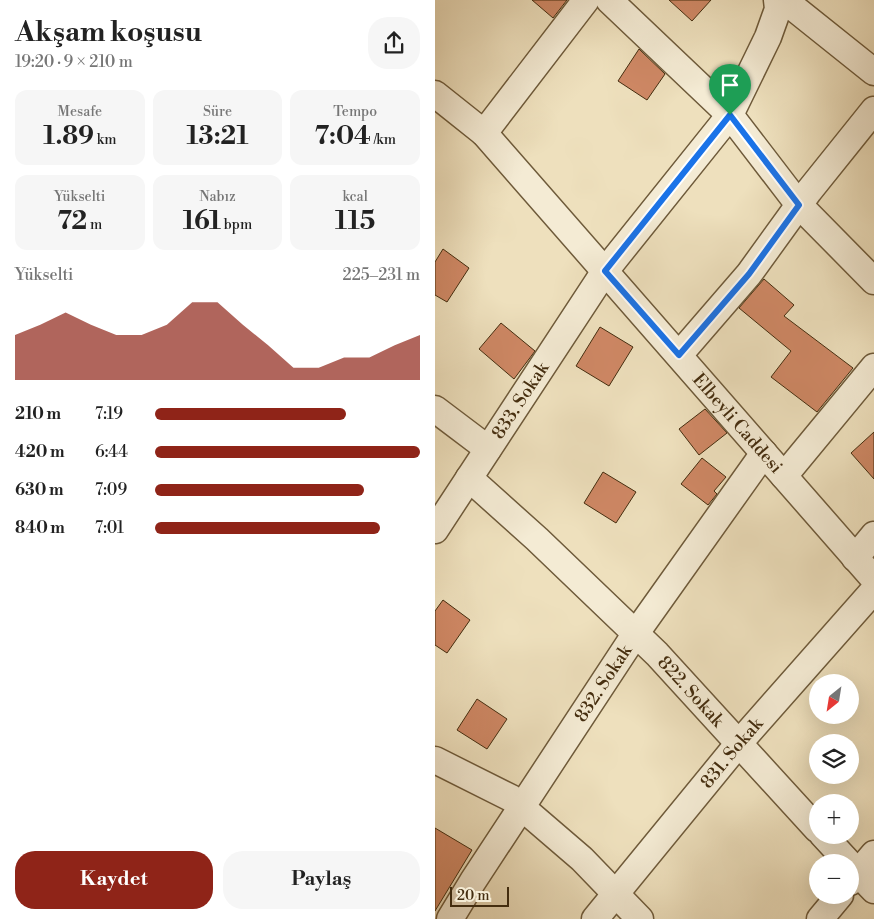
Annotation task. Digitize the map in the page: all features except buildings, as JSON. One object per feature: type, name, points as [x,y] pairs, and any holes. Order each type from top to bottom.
[{"type":"street","points":[[484,133],[586,0]]},
{"type":"street","points":[[609,0],[730,115],[799,205],[874,281]]},
{"type":"street","name":"833. Sokak","points":[[435,530],[605,271],[730,115],[768,37],[778,9],[777,0]]},
{"type":"street","points":[[784,0],[874,72]]},
{"type":"street","name":"Elbeyli Caddesi","points":[[435,94],[484,133],[874,579]]},
{"type":"street","points":[[679,355],[749,274],[799,205],[874,110]]},
{"type":"street","points":[[784,476],[874,367]]},
{"type":"street","points":[[435,409],[488,449]]},
{"type":"street","name":"832. Sokak","points":[[450,919],[521,807],[636,633],[764,453]]},
{"type":"street","name":"822. Sokak","points":[[469,478],[537,539],[657,654],[809,820]]},
{"type":"street","points":[[855,558],[874,535]]},
{"type":"street","name":"831. Sokak","points":[[595,919],[739,743],[874,590]]},
{"type":"street","points":[[435,760],[511,798],[582,859],[640,919]]},
{"type":"street","points":[[832,844],[842,854]]},
{"type":"street","points":[[820,919],[832,904]]},
{"type":"route","points":[[730,115],[799,205],[749,274],[679,355],[605,271],[632,234],[730,115]]}]
